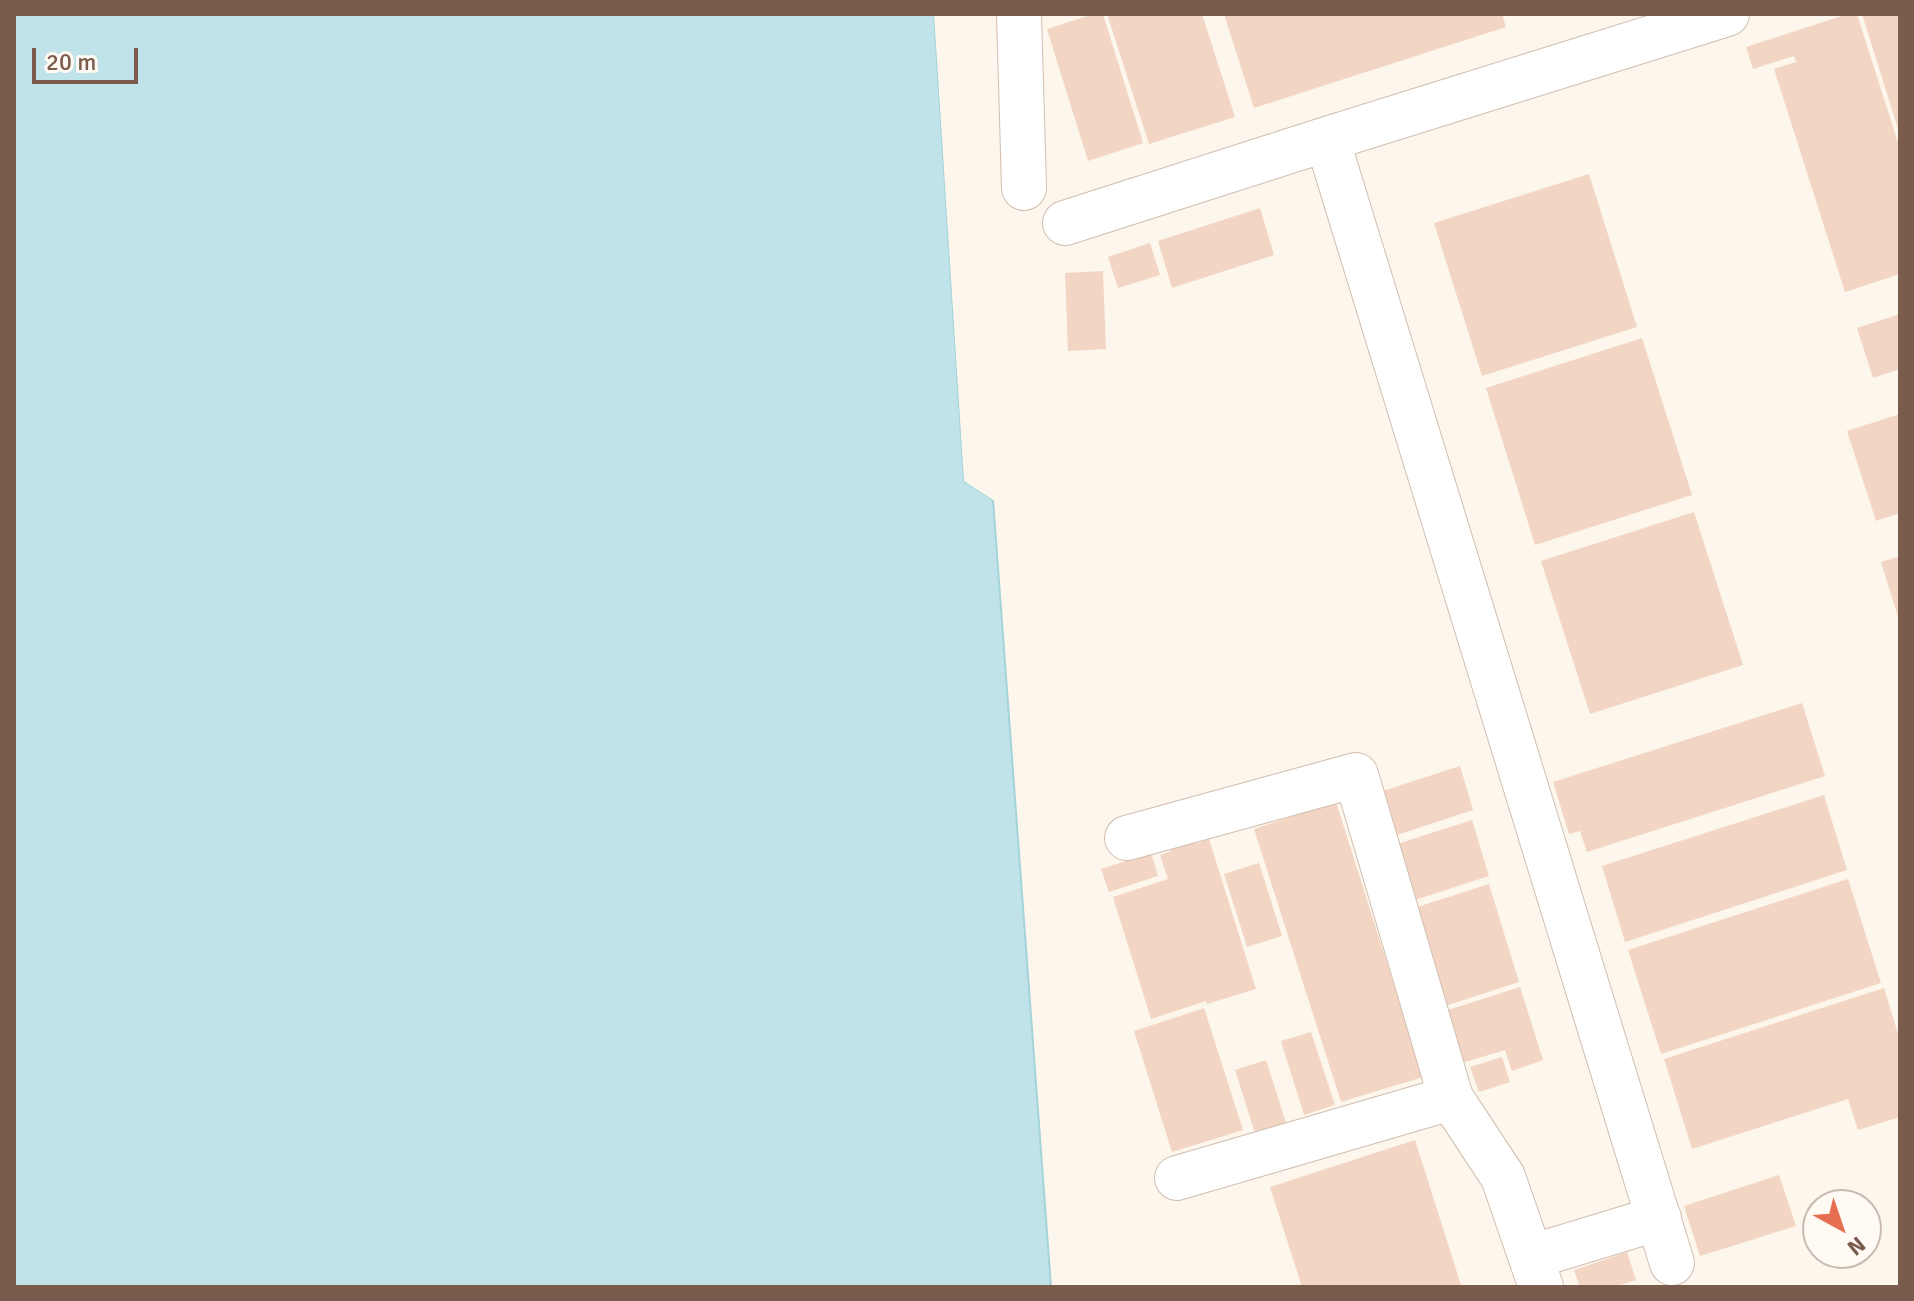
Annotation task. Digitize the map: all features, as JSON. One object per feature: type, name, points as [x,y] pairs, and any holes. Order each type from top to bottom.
[{"type":"street","points":[[1019,14],[1024,188]]},
{"type":"street","points":[[1065,223],[1727,14]]},
{"type":"street","points":[[1327,139],[1672,1263]]},
{"type":"street","points":[[1127,838],[1356,775],[1451,1098],[1503,1177],[1536,1272],[1659,1218]]},
{"type":"street","points":[[1177,1178],[1451,1098]]},
{"type":"water","points":[[14,14],[934,14],[964,481],[993,500],[1051,1287],[14,1287]]},
{"type":"pier","points":[[934,14],[938,14],[968,479],[996,497],[993,500],[964,481]]},
{"type":"building","points":[[1103,14],[1143,143],[1088,161],[1047,29]]},
{"type":"building","points":[[1107,14],[1202,14],[1235,117],[1149,144]]},
{"type":"building","points":[[1224,14],[1502,14],[1506,27],[1254,108]]},
{"type":"building","points":[[1848,14],[1857,14],[1900,149],[1900,274],[1845,292],[1774,69],[1796,62],[1794,56],[1753,69],[1746,47]]},
{"type":"building","points":[[1862,14],[1900,14],[1900,132],[1899,132]]},
{"type":"building","points":[[1589,174],[1637,327],[1482,376],[1434,223]]},
{"type":"building","points":[[1260,208],[1274,255],[1172,288],[1158,241]]},
{"type":"building","points":[[1150,243],[1160,275],[1118,288],[1108,257]]},
{"type":"building","points":[[1103,271],[1106,349],[1068,351],[1065,273]]},
{"type":"building","points":[[1900,314],[1900,369],[1873,378],[1857,328]]},
{"type":"building","points":[[1642,338],[1692,495],[1535,545],[1486,388]]},
{"type":"building","points":[[1900,414],[1900,513],[1876,521],[1847,431]]},
{"type":"building","points":[[1694,512],[1743,665],[1590,714],[1541,561]]},
{"type":"building","points":[[1900,556],[1900,620],[1899,620],[1881,562]]},
{"type":"building","points":[[1802,703],[1825,776],[1587,852],[1580,831],[1569,834],[1553,782]]},
{"type":"building","points":[[1460,766],[1473,810],[1397,835],[1383,791]]},
{"type":"building","points":[[1824,795],[1847,870],[1625,942],[1602,866]]},
{"type":"building","points":[[1336,802],[1423,1077],[1341,1102],[1254,829]]},
{"type":"building","points":[[1472,820],[1489,876],[1415,900],[1397,844]]},
{"type":"building","points":[[1193,834],[1196,844],[1209,839],[1256,989],[1151,1019],[1113,897],[1168,879],[1160,855],[1171,851],[1168,842]]},
{"type":"building","points":[[1151,853],[1158,876],[1109,892],[1101,869]]},
{"type":"building","points":[[1259,863],[1282,936],[1247,947],[1224,874]]},
{"type":"building","points":[[1848,879],[1881,983],[1661,1054],[1628,950]]},
{"type":"building","points":[[1489,884],[1519,982],[1442,1007],[1411,909]]},
{"type":"building","points":[[1520,987],[1543,1060],[1512,1071],[1505,1050],[1462,1063],[1445,1011]]},
{"type":"building","points":[[1884,988],[1900,1040],[1900,1117],[1858,1130],[1848,1099],[1692,1149],[1664,1059]]},
{"type":"building","points":[[1204,1008],[1243,1130],[1172,1152],[1134,1031]]},
{"type":"building","points":[[1311,1032],[1335,1105],[1304,1115],[1281,1041]]},
{"type":"building","points":[[1502,1057],[1510,1082],[1479,1092],[1470,1067]]},
{"type":"building","points":[[1266,1060],[1286,1123],[1255,1133],[1235,1070]]},
{"type":"building","points":[[1415,1140],[1461,1285],[1302,1287],[1270,1187]]},
{"type":"building","points":[[1779,1175],[1796,1226],[1700,1256],[1684,1206]]},
{"type":"building","points":[[1627,1252],[1636,1280],[1613,1287],[1580,1287],[1574,1270]]}]
